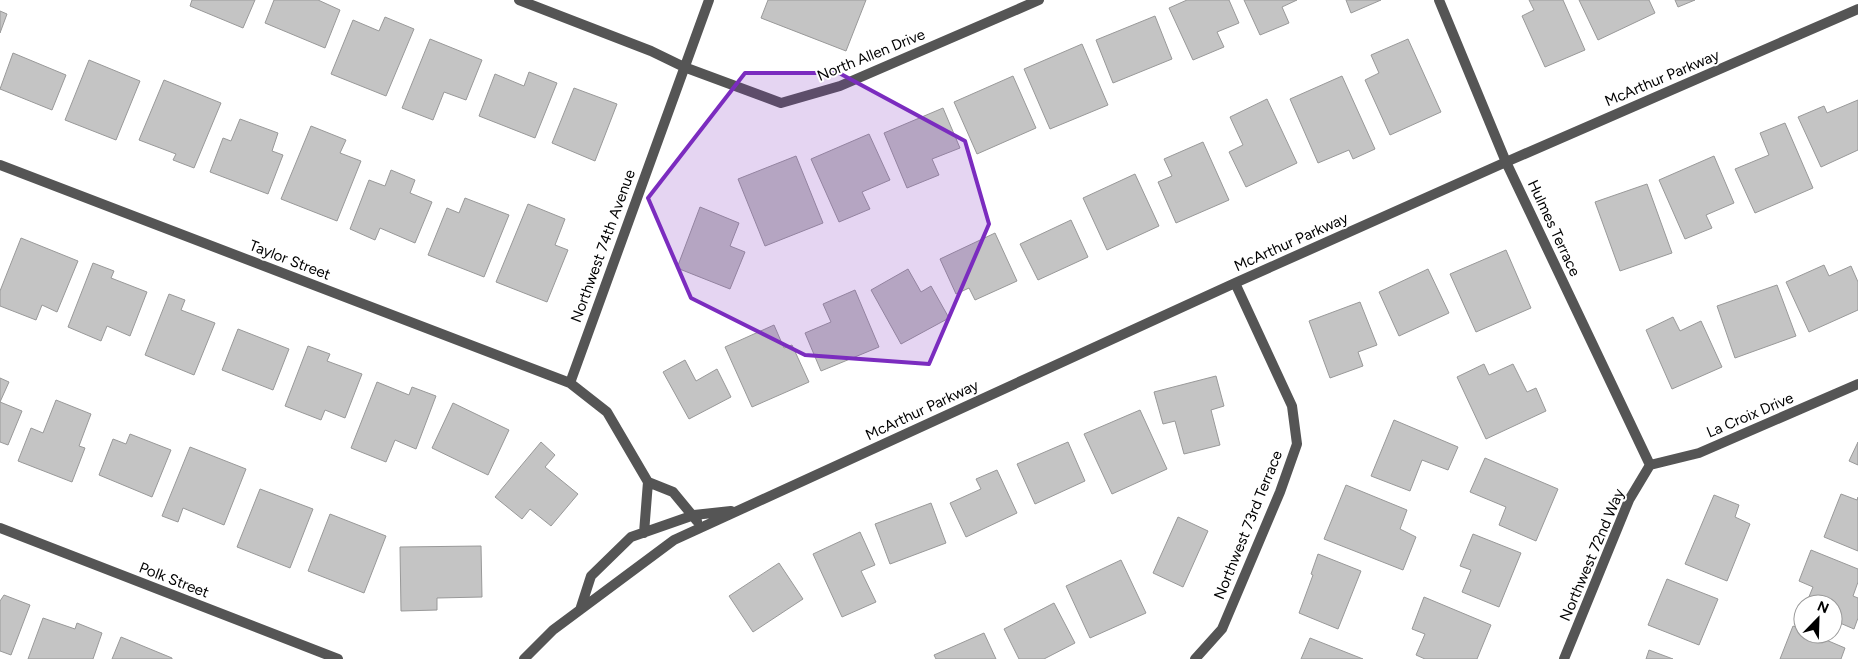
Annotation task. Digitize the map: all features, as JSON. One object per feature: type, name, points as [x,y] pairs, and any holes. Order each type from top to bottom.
[{"type":"street","name":"North Allen Drive","points":[[519,0],[651,51],[684,68],[781,103],[840,86],[1039,0]]},
{"type":"street","name":"Northwest 74th Avenue","points":[[570,383],[710,0]]},
{"type":"street","name":"Hulmes Terrace","points":[[1439,0],[1506,162],[1650,465]]},
{"type":"street","name":"McArthur Parkway","points":[[524,659],[553,630],[674,540],[1235,283],[1506,162],[1858,9]]},
{"type":"street","name":"Taylor Street","points":[[0,165],[570,383]]},
{"type":"street","name":"Northwest 73rd Terrace","points":[[1195,659],[1222,629],[1280,492],[1297,444],[1292,406],[1235,283]]},
{"type":"street","points":[[570,383],[607,412],[648,482],[644,533]]},
{"type":"street","name":"La Croix Drive","points":[[1650,465],[1699,453],[1858,384]]},
{"type":"street","name":"Northwest 72nd Way","points":[[1564,659],[1629,500],[1650,465]]},
{"type":"street","points":[[648,482],[673,492],[694,515],[702,528]]},
{"type":"street","name":"McArthur Parkway","points":[[580,610],[592,576],[631,537],[694,515],[740,510]]},
{"type":"street","name":"Polk Street","points":[[0,528],[338,659]]},
{"type":"highlighted area","points":[[745,73],[839,73],[965,141],[989,224],[929,364],[805,355],[691,298],[648,198]]},
{"type":"building","points":[[192,0],[255,0],[243,28],[190,6]]},
{"type":"building","points":[[274,0],[318,0],[340,10],[325,48],[265,23]]},
{"type":"building","points":[[768,0],[866,0],[846,51],[761,18]]},
{"type":"building","points":[[1187,0],[1229,0],[1239,23],[1217,32],[1224,47],[1193,60],[1169,8]]},
{"type":"building","points":[[1244,0],[1297,0],[1282,7],[1289,23],[1260,35]]},
{"type":"building","points":[[1346,0],[1381,0],[1351,13]]},
{"type":"building","points":[[1529,0],[1563,0],[1585,50],[1545,67],[1522,16],[1534,10]]},
{"type":"building","points":[[1579,0],[1649,0],[1655,13],[1598,40]]},
{"type":"building","points":[[1675,0],[1695,0],[1678,7]]},
{"type":"building","points":[[0,11],[7,14],[0,33]]},
{"type":"building","points":[[1155,16],[1172,59],[1113,83],[1096,40]]},
{"type":"building","points":[[385,17],[414,29],[386,96],[331,74],[353,20],[379,31]]},
{"type":"building","points":[[430,39],[482,60],[466,100],[444,92],[433,120],[402,108]]},
{"type":"building","points":[[1408,39],[1441,112],[1390,135],[1365,80],[1379,73],[1371,55]]},
{"type":"building","points":[[1082,44],[1108,105],[1050,129],[1024,69]]},
{"type":"building","points":[[13,53],[66,75],[52,110],[0,89]]},
{"type":"building","points":[[89,60],[140,81],[116,140],[65,120]]},
{"type":"building","points":[[529,72],[557,83],[535,138],[479,116],[495,74],[524,86]]},
{"type":"building","points":[[1013,76],[1036,128],[977,154],[954,102]]},
{"type":"building","points":[[1342,76],[1375,149],[1353,159],[1349,150],[1318,163],[1290,99]]},
{"type":"building","points":[[164,80],[221,103],[194,168],[173,160],[176,154],[139,140]]},
{"type":"building","points":[[574,88],[617,104],[595,161],[552,143]]},
{"type":"building","points":[[1267,99],[1297,163],[1246,187],[1229,152],[1243,145],[1230,117]]},
{"type":"building","points":[[1858,100],[1858,150],[1821,167],[1798,117],[1824,106],[1827,113]]},
{"type":"building","points":[[943,108],[960,148],[932,159],[939,175],[907,188],[884,133]]},
{"type":"building","points":[[240,119],[278,133],[272,151],[283,155],[268,194],[210,172],[223,138],[231,141]]},
{"type":"building","points":[[1785,123],[1813,188],[1755,213],[1735,169],[1769,155],[1760,133]]},
{"type":"building","points":[[311,126],[346,140],[340,153],[361,161],[337,221],[281,199]]},
{"type":"building","points":[[869,134],[890,180],[862,192],[870,209],[839,222],[811,159]]},
{"type":"building","points":[[1203,142],[1229,200],[1176,223],[1158,182],[1172,176],[1164,159]]},
{"type":"building","points":[[796,156],[823,223],[765,246],[738,179]]},
{"type":"building","points":[[1714,156],[1734,203],[1706,215],[1712,228],[1685,239],[1659,180]]},
{"type":"building","points":[[391,170],[415,180],[410,193],[432,202],[415,243],[380,228],[375,240],[350,229],[369,180],[385,186]]},
{"type":"building","points":[[1135,174],[1159,226],[1107,250],[1083,198]]},
{"type":"building","points":[[1647,184],[1672,253],[1620,271],[1595,202]]},
{"type":"building","points":[[465,198],[509,215],[484,277],[428,255],[447,208],[459,213]]},
{"type":"building","points":[[528,204],[565,219],[555,245],[568,250],[547,302],[496,282]]},
{"type":"building","points":[[700,207],[739,223],[730,246],[745,252],[730,289],[677,268]]},
{"type":"building","points":[[1071,220],[1088,257],[1038,280],[1020,244]]},
{"type":"building","points":[[995,233],[1017,281],[975,300],[969,288],[956,294],[940,259]]},
{"type":"building","points":[[21,238],[78,261],[57,312],[42,305],[36,320],[0,306],[0,291]]},
{"type":"building","points":[[1506,250],[1531,308],[1476,332],[1450,274]]},
{"type":"building","points":[[93,263],[114,271],[111,278],[147,292],[130,336],[107,326],[101,341],[68,327]]},
{"type":"building","points":[[1824,265],[1829,276],[1851,266],[1858,282],[1858,310],[1809,332],[1786,282]]},
{"type":"building","points":[[908,269],[921,292],[931,286],[949,318],[901,344],[871,290]]},
{"type":"building","points":[[1428,269],[1449,313],[1399,336],[1379,292]]},
{"type":"building","points":[[1777,285],[1796,336],[1735,358],[1717,306]]},
{"type":"building","points":[[855,290],[879,347],[821,371],[805,333],[831,322],[823,304]]},
{"type":"building","points":[[169,294],[185,300],[181,310],[215,323],[194,375],[145,355]]},
{"type":"building","points":[[1360,302],[1377,345],[1358,352],[1363,366],[1330,378],[1309,321]]},
{"type":"building","points":[[1673,317],[1680,331],[1701,321],[1722,367],[1672,389],[1646,330]]},
{"type":"building","points":[[774,325],[784,348],[792,345],[809,382],[752,407],[725,347]]},
{"type":"building","points":[[238,329],[289,349],[273,390],[222,370]]},
{"type":"building","points":[[308,346],[330,354],[327,361],[362,374],[345,418],[325,410],[321,420],[285,406]]},
{"type":"building","points":[[685,360],[696,381],[717,369],[731,397],[689,419],[663,372]]},
{"type":"building","points":[[1484,364],[1489,375],[1513,364],[1527,392],[1536,388],[1546,411],[1486,439],[1457,377]]},
{"type":"building","points":[[1216,376],[1224,406],[1211,410],[1220,445],[1184,454],[1175,421],[1163,424],[1154,392]]},
{"type":"building","points":[[0,378],[9,382],[0,402]]},
{"type":"building","points":[[377,382],[409,395],[412,387],[436,396],[416,449],[395,440],[386,462],[351,448]]},
{"type":"building","points":[[56,400],[91,414],[79,446],[85,448],[72,482],[18,461],[31,428],[43,433]]},
{"type":"building","points":[[0,402],[22,411],[8,445],[0,442]]},
{"type":"building","points":[[453,403],[509,430],[488,475],[432,448]]},
{"type":"building","points":[[1140,410],[1167,469],[1112,494],[1084,434]]},
{"type":"building","points":[[1394,420],[1458,447],[1448,470],[1422,460],[1410,491],[1371,476]]},
{"type":"building","points":[[130,434],[171,450],[152,497],[99,475],[113,439],[126,444]]},
{"type":"building","points":[[541,442],[555,455],[545,467],[578,494],[551,526],[530,509],[522,519],[495,497]]},
{"type":"building","points":[[1068,442],[1085,481],[1035,504],[1017,464]]},
{"type":"building","points":[[1858,442],[1858,465],[1849,461]]},
{"type":"building","points":[[190,447],[246,469],[224,525],[183,508],[178,522],[162,516]]},
{"type":"building","points":[[1485,458],[1558,489],[1536,541],[1499,525],[1506,507],[1470,492]]},
{"type":"building","points":[[997,470],[1017,513],[966,537],[950,503],[981,489],[976,479]]},
{"type":"building","points":[[1346,485],[1407,510],[1400,529],[1416,537],[1403,570],[1324,539]]},
{"type":"building","points":[[260,489],[313,509],[290,568],[237,547]]},
{"type":"building","points":[[1841,494],[1857,500],[1858,497],[1858,551],[1824,537]]},
{"type":"building","points":[[1714,495],[1739,505],[1735,517],[1750,524],[1727,581],[1685,564]]},
{"type":"building","points":[[931,503],[946,543],[890,564],[875,524]]},
{"type":"building","points":[[330,514],[386,536],[364,593],[308,571]]},
{"type":"building","points":[[1178,517],[1208,531],[1183,587],[1153,573]]},
{"type":"building","points":[[860,532],[875,565],[861,571],[876,602],[842,617],[813,554]]},
{"type":"building","points":[[1473,534],[1521,553],[1499,607],[1462,592],[1471,570],[1460,566]]},
{"type":"building","points":[[481,546],[482,597],[437,598],[437,610],[401,611],[400,547]]},
{"type":"building","points":[[1811,550],[1858,569],[1858,582],[1853,596],[1858,598],[1858,618],[1854,629],[1843,624],[1843,594],[1810,594],[1813,587],[1799,581]]},
{"type":"building","points":[[1318,554],[1361,571],[1338,629],[1299,613],[1313,575],[1311,574]]},
{"type":"building","points":[[1121,560],[1146,613],[1090,638],[1066,586]]},
{"type":"building","points":[[779,563],[803,599],[753,632],[729,596]]},
{"type":"building","points":[[1667,579],[1718,599],[1699,645],[1648,625]]},
{"type":"building","points":[[4,595],[30,605],[11,655],[0,651],[0,601]]},
{"type":"building","points":[[1424,597],[1491,625],[1477,659],[1425,659],[1416,655],[1425,634],[1412,629]]},
{"type":"building","points":[[1054,603],[1075,643],[1044,659],[1019,659],[1004,629]]},
{"type":"building","points":[[43,618],[75,629],[77,623],[102,633],[93,659],[28,659]]},
{"type":"building","points":[[1793,626],[1793,644],[1836,644],[1845,648],[1841,659],[1780,659]]},
{"type":"building","points":[[984,633],[996,659],[936,659],[934,655]]},
{"type":"building","points":[[121,637],[172,658],[172,659],[112,659]]},
{"type":"building","points":[[1310,638],[1363,659],[1301,659]]},
{"type":"building","points":[[1649,650],[1673,659],[1646,659]]}]
